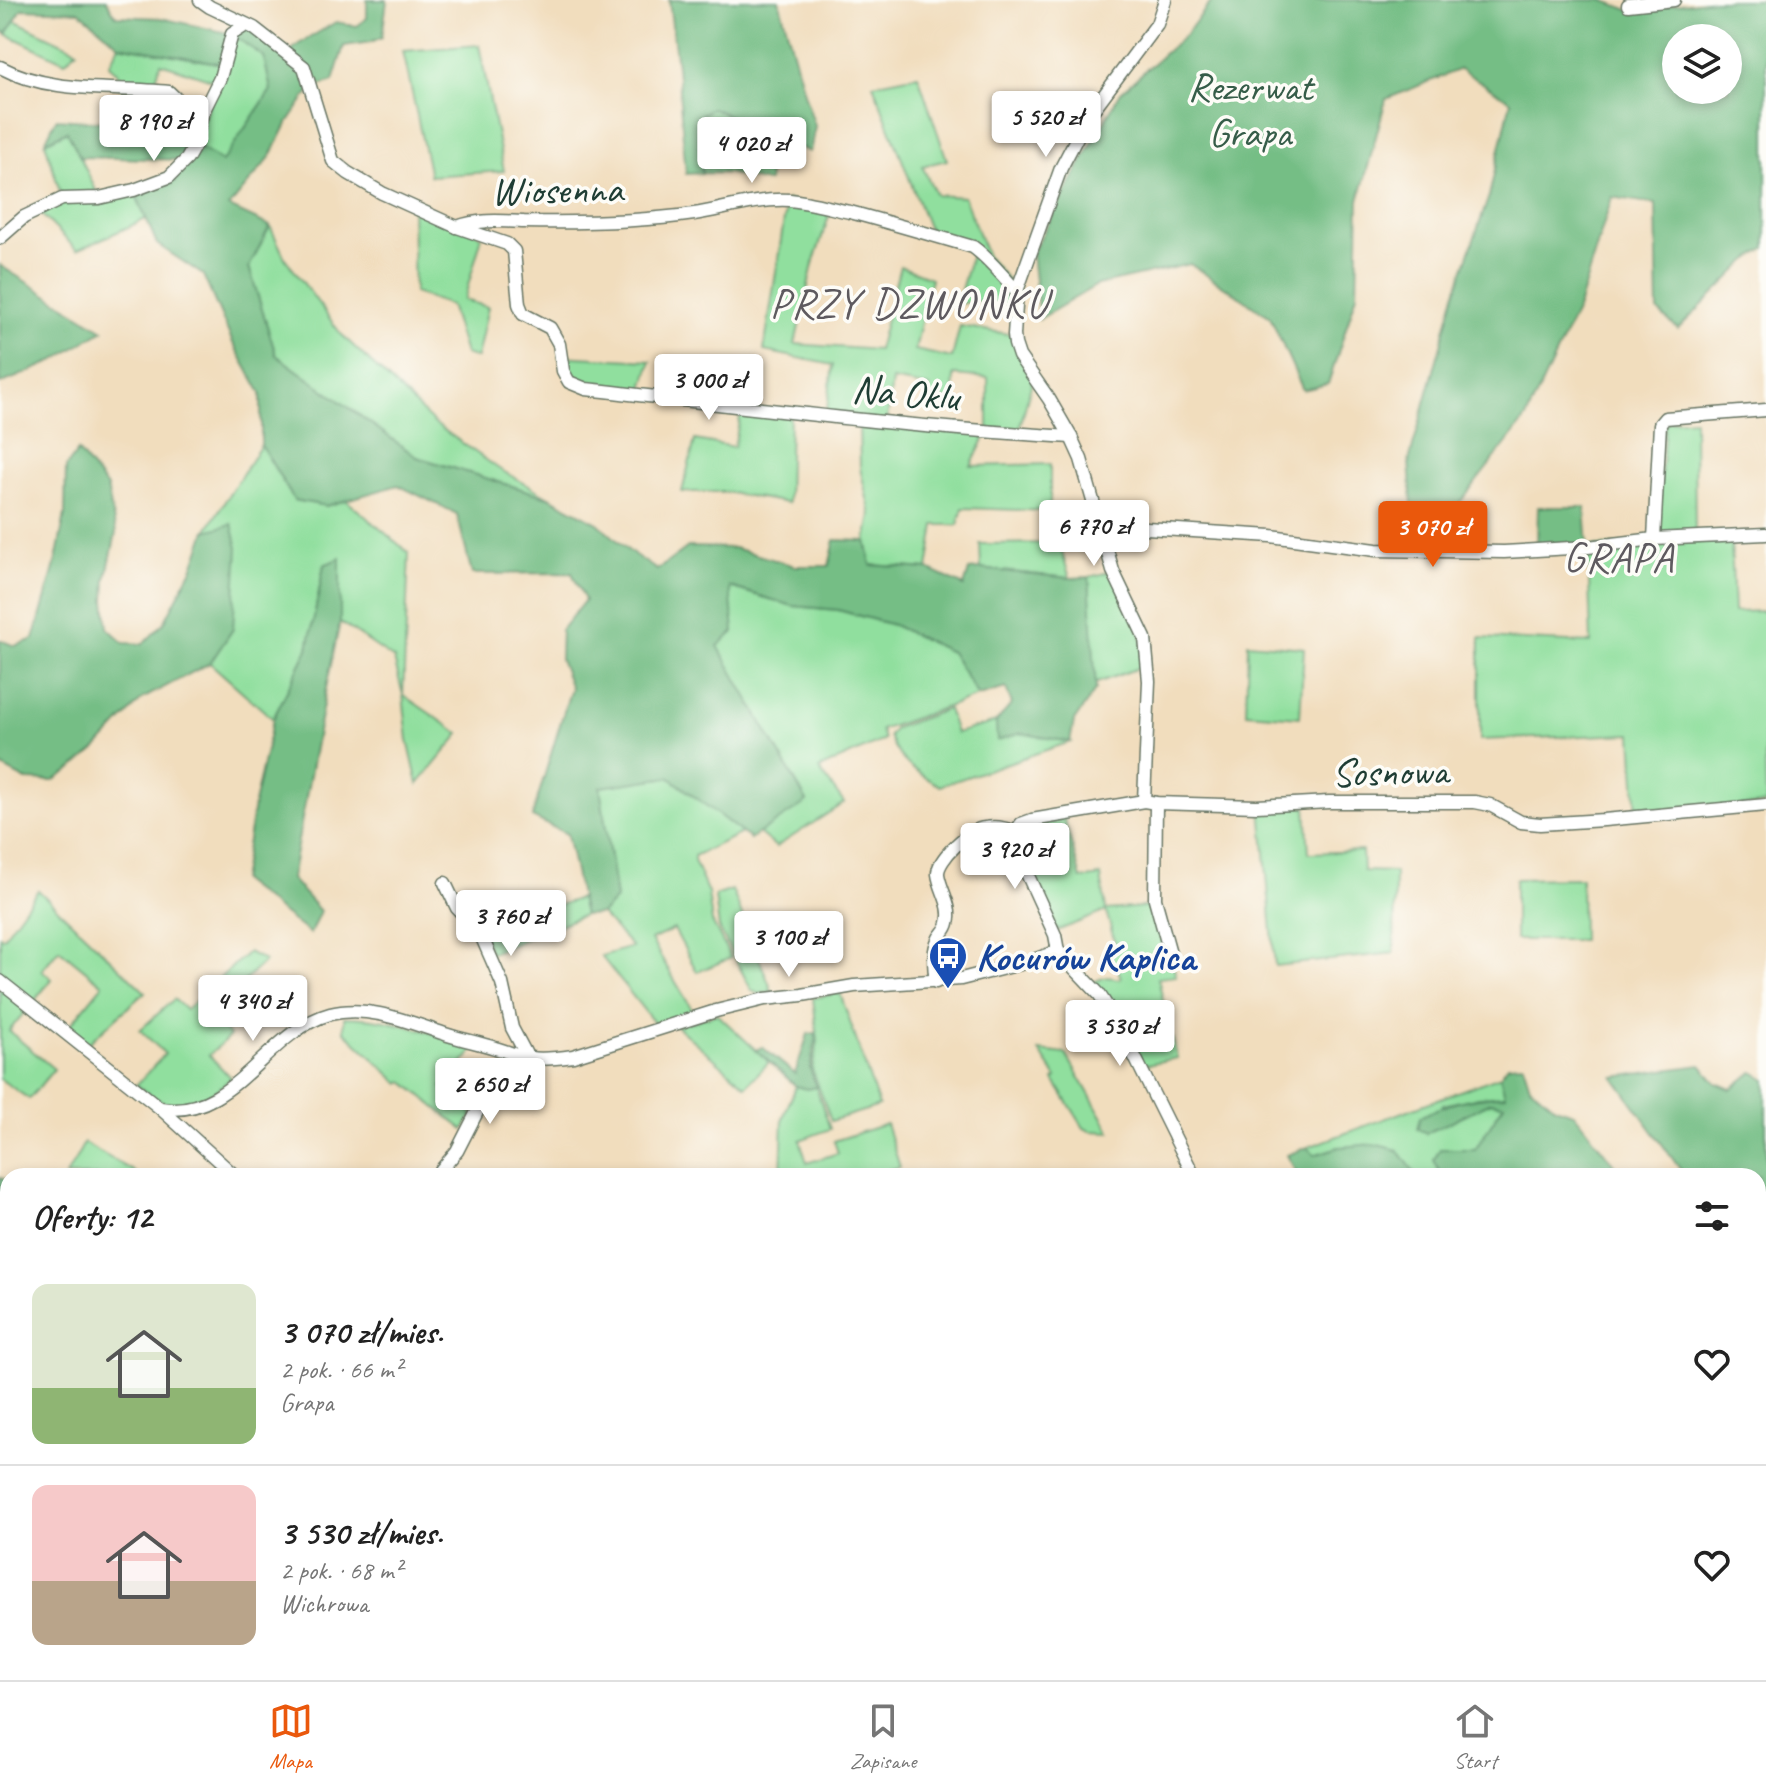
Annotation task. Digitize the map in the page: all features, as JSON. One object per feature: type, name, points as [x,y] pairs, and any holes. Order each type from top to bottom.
[{"type":"street","points":[[200,0],[254,28],[304,67],[333,161],[382,193],[457,227]]},
{"type":"street","points":[[1165,0],[1157,24],[1087,118],[1068,155],[1041,220],[1017,291],[1015,344],[1019,356],[1049,399],[1081,459],[1113,571],[1144,635],[1149,694],[1155,899],[1170,953]]},
{"type":"street","points":[[1628,5],[1674,0]]},
{"type":"street","points":[[0,238],[24,217],[62,199],[99,198],[169,177],[187,159],[195,145],[202,114],[220,78],[232,34],[246,25]]},
{"type":"street","points":[[0,67],[49,84],[169,92],[191,113],[202,114]]},
{"type":"street","name":"Wiosenna","points":[[457,227],[467,223],[500,221],[649,219],[787,200],[861,215],[973,247],[987,257],[1017,291]]},
{"type":"street","name":"Na Oklu","points":[[457,227],[507,244],[514,251],[519,304],[523,314],[550,328],[559,344],[563,371],[569,382],[576,386],[800,414],[1071,437]]},
{"type":"street","points":[[1654,539],[1660,424],[1665,418],[1766,410]]},
{"type":"street","points":[[1100,525],[1271,536],[1376,550],[1504,552],[1654,539],[1766,534]]},
{"type":"street","name":"Sosnowa","points":[[1015,832],[1021,824],[1032,820],[1150,802],[1257,806],[1329,802],[1475,802],[1490,805],[1521,822],[1540,824],[1766,805]]},
{"type":"street","points":[[936,982],[935,946],[945,931],[949,917],[938,871],[940,864],[973,831],[995,828],[1015,832],[1014,845],[1055,935],[1058,951],[1099,994],[1118,1023],[1190,1168]]},
{"type":"street","points":[[445,883],[457,908],[480,933],[486,945],[502,983],[512,1028],[528,1058]]},
{"type":"street","points":[[160,1108],[180,1111],[216,1098],[299,1027],[345,1011],[398,1019],[528,1058],[543,1059],[573,1056],[716,1011],[765,999],[854,986],[961,979],[1058,951]]},
{"type":"street","points":[[0,981],[160,1108],[226,1168]]},
{"type":"street","points":[[443,1168],[457,1151],[479,1108],[528,1058]]},
{"type":"green space","points":[[0,0],[106,0],[116,16],[161,18],[232,34],[246,25],[287,54],[336,22],[357,26],[367,18],[367,0],[387,0],[382,37],[344,46],[333,81],[311,89],[287,124],[271,156],[229,207],[270,226],[249,267],[276,355],[417,457],[551,498],[598,523],[629,551],[657,570],[688,547],[734,548],[795,566],[829,566],[835,540],[866,541],[871,565],[928,569],[964,586],[969,570],[981,569],[1070,578],[1089,577],[1096,689],[1074,721],[1070,742],[1021,733],[997,741],[996,722],[1012,704],[1006,688],[978,696],[951,652],[893,625],[838,610],[793,606],[730,587],[734,632],[718,646],[807,802],[750,839],[669,777],[600,787],[616,899],[601,914],[584,915],[567,834],[532,817],[571,688],[560,659],[561,630],[585,600],[572,573],[472,574],[457,514],[398,485],[326,506],[294,500],[261,445],[261,393],[233,343],[203,275],[157,244],[134,190],[169,177],[186,160],[80,157],[67,131],[45,142],[56,119],[104,122],[115,141],[144,137],[197,137],[195,145],[222,162],[271,90],[264,57],[233,35],[224,64],[119,45],[79,11],[22,9],[6,34],[0,28]]},
{"type":"green space","points":[[669,0],[779,0],[815,126],[810,152],[712,108],[697,118],[702,173],[686,174]]},
{"type":"green space","name":"Rezerwat Grapa","points":[[1213,0],[1603,0],[1629,10],[1715,0],[1766,0],[1766,248],[1747,261],[1678,329],[1658,311],[1656,204],[1612,197],[1578,307],[1526,418],[1458,505],[1413,518],[1409,461],[1455,294],[1489,196],[1511,101],[1460,69],[1386,99],[1359,200],[1357,294],[1328,384],[1303,390],[1270,317],[1190,264],[1097,285],[1039,319],[1032,253],[1120,93],[1185,35]]},
{"type":"green space","points":[[14,20],[77,50],[65,62],[6,34]]},
{"type":"green space","points":[[232,34],[264,57],[271,90],[222,162],[195,145]]},
{"type":"green space","points":[[119,45],[222,64],[215,81],[161,63],[153,88],[120,89],[118,73],[109,65]]},
{"type":"green space","points":[[479,45],[504,171],[430,176],[403,51]]},
{"type":"green space","points":[[918,75],[947,160],[922,166],[936,195],[964,197],[987,256],[1017,291],[1016,306],[976,301],[957,304],[972,251],[931,235],[873,84]]},
{"type":"green space","points":[[712,108],[773,136],[768,182],[729,173],[702,173],[696,118]]},
{"type":"green space","points":[[68,131],[99,197],[134,190],[146,219],[77,250],[39,212],[62,199],[45,142]]},
{"type":"green space","points":[[787,200],[830,213],[813,264],[795,344],[878,350],[900,266],[931,278],[915,350],[952,358],[960,326],[1014,335],[1033,378],[1018,434],[988,431],[971,466],[1050,464],[1050,511],[963,508],[958,525],[935,525],[928,569],[871,565],[866,541],[871,515],[860,468],[859,420],[826,416],[833,365],[764,351]],"holes":[[[954,375],[988,378],[988,431],[887,422],[892,380],[929,387],[926,397],[953,400]]]},
{"type":"green space","points":[[412,206],[482,236],[464,300],[488,307],[477,358],[465,354],[450,305],[414,293]]},
{"type":"green space","points":[[270,226],[285,258],[341,334],[434,423],[499,469],[551,498],[417,457],[276,355],[249,267]]},
{"type":"green space","points":[[0,265],[103,330],[52,362],[0,384]]},
{"type":"green space","points":[[559,356],[651,361],[641,395],[576,386]]},
{"type":"green space","points":[[742,407],[790,413],[788,503],[725,492],[682,492],[695,440],[734,447]]},
{"type":"green space","points":[[1694,419],[1695,536],[1656,537],[1665,425],[1667,421]]},
{"type":"green space","points":[[261,445],[294,500],[326,506],[346,500],[409,553],[403,695],[394,659],[340,622],[340,559],[324,565],[308,649],[273,719],[210,663],[233,629],[232,525],[206,531]]},
{"type":"green space","points":[[78,451],[107,487],[116,533],[106,579],[108,628],[124,643],[143,644],[164,623],[193,567],[206,531],[232,524],[238,548],[233,629],[210,663],[142,699],[94,751],[69,771],[53,781],[26,780],[0,766],[0,640],[15,646],[34,639],[56,561],[65,514],[66,467]]},
{"type":"green space","points":[[1538,507],[1585,507],[1588,547],[1537,550]]},
{"type":"green space","points":[[1731,539],[1734,612],[1766,611],[1766,804],[1637,815],[1632,734],[1480,740],[1480,638],[1591,643],[1588,547]]},
{"type":"green space","points":[[1059,543],[1070,578],[981,569],[980,544]]},
{"type":"green space","points":[[340,558],[340,622],[291,879],[320,911],[310,934],[241,881],[273,719],[308,649],[324,565]]},
{"type":"green space","points":[[1113,571],[1141,633],[1144,666],[1094,684],[1089,577]]},
{"type":"green space","points":[[729,587],[793,606],[838,610],[893,625],[951,652],[978,696],[881,730],[884,740],[819,769],[844,803],[776,847],[759,833],[807,801],[717,646],[734,632]]},
{"type":"green space","points":[[1248,643],[1304,648],[1300,717],[1246,713]]},
{"type":"green space","points":[[403,695],[460,734],[418,784],[408,740]]},
{"type":"green space","points":[[948,709],[956,733],[996,722],[998,740],[1021,733],[1070,742],[940,786],[903,760],[889,736],[895,728]]},
{"type":"green space","points":[[669,777],[742,833],[694,856],[708,893],[712,922],[731,958],[697,972],[674,929],[651,940],[694,1013],[655,1024],[601,956],[632,947],[601,914],[616,899],[600,787]]},
{"type":"green space","points":[[1306,807],[1309,853],[1362,851],[1363,871],[1395,872],[1394,953],[1275,966],[1261,808]]},
{"type":"green space","points":[[1064,818],[1081,879],[1101,876],[1106,910],[1156,906],[1176,976],[1158,978],[1166,1014],[1121,1024],[1094,982],[1121,978],[1116,964],[1105,962],[1103,954],[1117,950],[1106,911],[1057,931],[1017,848],[1019,834],[1027,826]]},
{"type":"green space","points":[[1581,878],[1582,940],[1515,940],[1515,879]]},
{"type":"green space","points":[[38,890],[145,992],[85,1046],[67,1029],[103,985],[59,949],[42,970],[52,979],[31,1005],[0,981],[0,936],[3,938]]},
{"type":"green space","points":[[732,890],[772,991],[759,994],[752,991],[719,928],[715,896]]},
{"type":"green space","points":[[580,898],[584,915],[491,953],[481,932]]},
{"type":"green space","points":[[248,952],[265,961],[209,1015],[230,1036],[209,1055],[231,1078],[208,1095],[181,1104],[163,1102],[136,1085],[165,1054],[140,1030],[174,999],[186,1010]]},
{"type":"green space","points":[[0,987],[28,1008],[9,1031],[54,1069],[29,1099],[0,1079]]},
{"type":"green space","points":[[840,993],[879,1106],[831,1121],[812,1069],[818,1041],[813,998]]},
{"type":"green space","points":[[717,1014],[769,1062],[746,1086],[676,1026]]},
{"type":"green space","points":[[344,1017],[395,1023],[477,1047],[442,1087],[473,1114],[464,1130],[404,1082],[400,1084],[344,1031]]},
{"type":"green space","points":[[1162,1021],[1169,1024],[1177,1058],[1142,1065],[1127,1029]]},
{"type":"green space","points":[[816,1033],[810,1068],[816,1087],[807,1089],[796,1086],[756,1050],[762,1047],[795,1074],[808,1034]]},
{"type":"green space","points":[[1039,1051],[1066,1054],[1111,1132],[1084,1128]]},
{"type":"green space","points":[[1523,1064],[1530,1086],[1555,1107],[1574,1113],[1617,1168],[1438,1168],[1434,1160],[1440,1149],[1475,1149],[1504,1104],[1491,1102],[1427,1133],[1417,1129],[1420,1117],[1461,1101],[1505,1095],[1500,1076],[1508,1065]]},
{"type":"green space","points":[[1701,1065],[1716,1083],[1731,1089],[1753,1072],[1766,1080],[1766,1168],[1679,1168],[1614,1077]]},
{"type":"green space","points":[[1500,1076],[1506,1095],[1478,1097],[1443,1105],[1427,1133],[1491,1102],[1504,1104],[1475,1149],[1440,1149],[1434,1160],[1438,1168],[1411,1168],[1398,1150],[1339,1147],[1313,1155],[1308,1147]]},
{"type":"green space","points":[[796,1086],[807,1089],[816,1087],[830,1129],[800,1140],[807,1163],[838,1153],[834,1141],[886,1124],[900,1167],[781,1168],[783,1118]]},
{"type":"green space","points":[[84,1143],[128,1168],[70,1168]]},
{"type":"green space","points":[[1373,1144],[1398,1150],[1411,1168],[1294,1168],[1287,1155],[1308,1147],[1314,1155],[1339,1147]]},
{"type":"place","name":"Kocurów Kaplica","points":[[948,990]]},
{"type":"district","name":"PRZY DZWONKU","points":[[909,302]]},
{"type":"district","name":"GRAPA","points":[[1619,556]]}]
